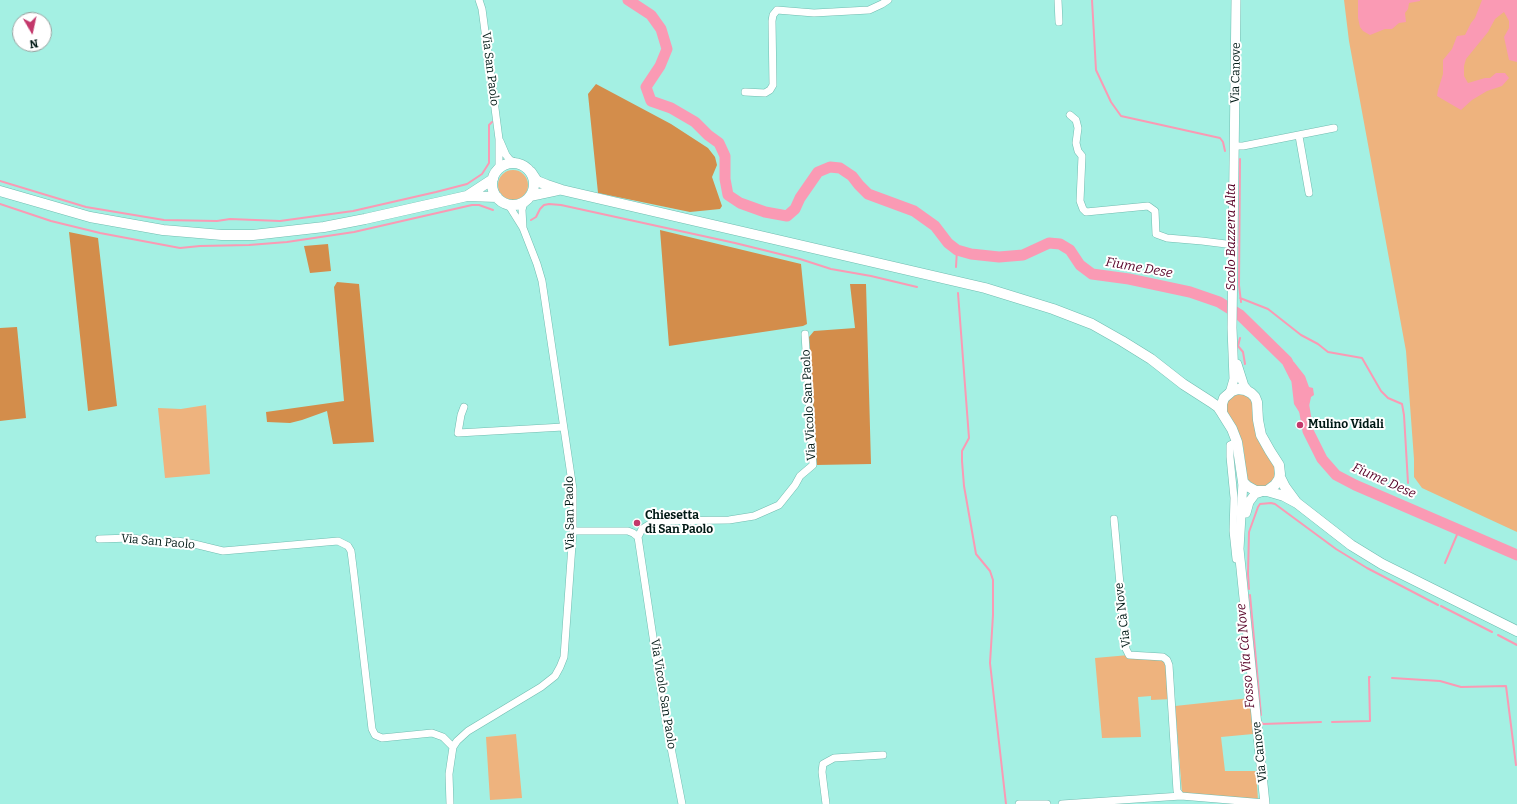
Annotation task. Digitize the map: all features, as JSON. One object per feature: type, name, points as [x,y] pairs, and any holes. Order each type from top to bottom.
[{"type":"main road","points":[[467,196],[493,179],[499,168],[511,163],[517,164],[522,165],[537,181],[562,190],[1016,296],[1073,316],[1106,332],[1151,359],[1183,384],[1218,407],[1232,430],[1237,442],[1243,482],[1251,489],[1284,496],[1297,503],[1352,545],[1376,561],[1517,631]]},
{"type":"main road","points":[[527,199],[534,184],[530,172]]},
{"type":"main road","points":[[493,179],[493,191],[496,197],[502,202],[513,205],[527,199],[562,190]]},
{"type":"main road","points":[[0,191],[90,217],[163,230],[222,235],[253,235],[324,227],[467,196],[496,197]]},
{"type":"main road","points":[[1183,384],[1213,396],[1228,394],[1238,390],[1249,392],[1255,397],[1257,402],[1258,420],[1262,435],[1279,465],[1280,477],[1297,503]]},
{"type":"main road","points":[[1222,413],[1222,404],[1228,394]]},
{"type":"main road","points":[[1264,491],[1275,485],[1280,477]]},
{"type":"street","name":"Via San Paolo","points":[[479,0],[482,9],[499,139],[499,168]]},
{"type":"street","points":[[745,92],[765,93],[770,90],[773,85],[772,21],[773,15],[777,10],[814,13],[869,10],[888,0]]},
{"type":"street","points":[[1058,0],[1059,22]]},
{"type":"street","name":"Via Canove","points":[[1228,394],[1234,379],[1232,328],[1236,0]]},
{"type":"street","points":[[1070,115],[1076,120],[1078,128],[1076,143],[1078,151],[1082,156],[1080,201],[1086,212],[1148,206],[1155,211],[1156,234],[1168,238],[1234,245]]},
{"type":"street","points":[[1235,146],[1244,146],[1334,128]]},
{"type":"street","points":[[1298,136],[1309,193]]},
{"type":"street","name":"Via San Paolo","points":[[499,139],[506,155],[510,160],[517,164]]},
{"type":"street","name":"Via San Paolo","points":[[523,228],[522,210],[527,199]]},
{"type":"street","name":"Via San Paolo","points":[[99,539],[132,538],[165,543],[177,541],[222,551],[338,541],[348,546],[351,551],[372,729],[375,735],[382,738],[432,733],[443,738],[453,747],[468,731],[541,687],[555,676],[564,657],[573,531],[573,489],[542,281],[523,228],[508,204]]},
{"type":"street","name":"Via Vicolo San Paolo","points":[[682,804],[665,717],[638,537],[642,529],[655,521],[729,520],[754,516],[779,505],[795,485],[800,476],[813,465],[805,334]]},
{"type":"street","name":"Via Canove","points":[[1232,350],[1241,378],[1249,392]]},
{"type":"street","points":[[464,407],[458,433],[563,427]]},
{"type":"street","points":[[1237,442],[1230,445],[1230,457],[1234,498],[1233,531],[1238,577]]},
{"type":"street","name":"Via Canove","points":[[1243,482],[1239,549],[1265,804]]},
{"type":"street","name":"Via Canove","points":[[1240,533],[1249,502],[1256,494],[1264,491]]},
{"type":"street","name":"Via Cà Nove","points":[[1114,519],[1126,649],[1129,654],[1163,657],[1167,660],[1169,665],[1177,792],[1181,796]]},
{"type":"street","points":[[573,531],[628,531],[638,537]]},
{"type":"street","points":[[450,804],[449,774],[453,747]]},
{"type":"street","points":[[826,804],[822,772],[823,764],[834,758],[883,755]]},
{"type":"street","points":[[1062,804],[1181,796],[1265,804]]},
{"type":"street","points":[[1019,804],[1047,804]]},
{"type":"shaded area","points":[[1344,0],[1517,0],[1517,532],[1422,488],[1414,477],[1406,351],[1349,41]]},
{"type":"shaded area","points":[[1358,0],[1420,1],[1409,3],[1408,9],[1405,13],[1406,22],[1399,23],[1392,29],[1385,29],[1370,35],[1363,31],[1360,27],[1358,18]]},
{"type":"shaded area","points":[[1482,0],[1517,0],[1517,62],[1509,60],[1504,37],[1509,28],[1509,21],[1504,12],[1495,19],[1488,32],[1466,59],[1464,76],[1468,83],[1490,78],[1496,73],[1505,73],[1509,78],[1502,86],[1487,91],[1472,100],[1461,110],[1437,96],[1443,74],[1443,60],[1452,49],[1457,36],[1465,35],[1475,18]]},
{"type":"shaded area","points":[[596,84],[671,124],[708,148],[715,157],[717,165],[712,177],[722,206],[720,209],[690,212],[598,193],[588,94]]},
{"type":"shaded area","points":[[513,170],[524,174],[528,185],[524,196],[513,200],[502,196],[498,185],[502,174]]},
{"type":"shaded area","points":[[660,230],[801,264],[807,324],[803,326],[669,346]]},
{"type":"shaded area","points":[[69,232],[98,238],[117,406],[88,411]]},
{"type":"shaded area","points":[[328,244],[331,271],[310,273],[304,246]]},
{"type":"shaded area","points":[[337,282],[359,284],[374,442],[333,444],[327,411],[290,423],[267,422],[266,412],[344,401],[334,287]]},
{"type":"shaded area","points":[[850,284],[866,284],[871,464],[816,465],[809,337],[814,331],[855,328]]},
{"type":"shaded area","points":[[17,327],[26,418],[0,421],[0,328]]},
{"type":"shaded area","points":[[1294,362],[1305,376],[1309,387],[1313,388],[1314,395],[1311,397],[1307,416],[1308,422],[1304,422],[1303,415],[1301,415],[1294,404],[1291,378],[1285,368]]},
{"type":"shaded area","points":[[1236,394],[1249,397],[1275,468],[1274,479],[1266,486],[1256,486],[1247,479],[1243,445],[1240,436],[1226,413],[1227,400]]},
{"type":"shaded area","points":[[206,405],[210,474],[165,478],[158,408],[181,409]]},
{"type":"shaded area","points":[[1129,655],[1167,660],[1172,699],[1151,700],[1151,696],[1138,697],[1141,737],[1102,738],[1095,658]]},
{"type":"shaded area","points":[[1250,698],[1253,734],[1221,737],[1225,771],[1256,771],[1258,800],[1184,794],[1182,792],[1175,706]]},
{"type":"shaded area","points":[[516,734],[522,798],[490,800],[486,737]]},
{"type":"waterway","name":"Fiume Dese","points":[[628,0],[651,15],[661,29],[667,49],[660,66],[646,87],[651,101],[671,108],[695,122],[708,135],[719,143],[725,156],[725,179],[728,195],[740,203],[765,212],[787,216],[795,209],[800,198],[818,172],[830,167],[840,168],[852,176],[868,194],[914,211],[935,226],[948,243],[957,250],[971,254],[999,257],[1023,255],[1049,243],[1060,244],[1070,250],[1080,265],[1092,274],[1129,279],[1190,292],[1219,302],[1240,315],[1287,361],[1295,377]]},
{"type":"waterway","name":"Scolo Bazzera Alta","points":[[1092,0],[1096,70],[1111,102],[1121,116],[1220,138],[1223,142],[1225,151]]},
{"type":"waterway","points":[[0,181],[86,207],[164,220],[217,221],[230,219],[280,221],[353,211],[467,184],[482,174],[489,163],[489,125],[492,122]]},
{"type":"waterway","name":"Scolo Bazzera Alta","points":[[1240,159],[1239,285],[1241,302]]},
{"type":"waterway","points":[[0,204],[51,221],[100,233],[180,248],[287,242],[354,232],[472,205],[479,205],[493,210]]},
{"type":"waterway","points":[[531,220],[536,217],[544,205],[561,205],[735,243],[800,259],[831,269],[871,276],[917,287]]},
{"type":"waterway","points":[[956,267],[957,250]]},
{"type":"waterway","points":[[958,293],[969,438],[962,451],[964,486],[976,554],[990,571],[993,580],[993,615],[990,663],[1006,804]]},
{"type":"waterway","name":"Scolo Bazzera Alta","points":[[1240,298],[1268,309],[1301,335],[1318,344],[1328,352],[1362,358],[1381,391],[1388,398],[1402,404],[1408,483]]},
{"type":"waterway","name":"Fosso Via Cà Nove","points":[[1240,338],[1238,346],[1243,352],[1245,364]]},
{"type":"waterway","name":"Fiume Dese","points":[[1304,407],[1308,431],[1322,459],[1336,475],[1355,485],[1517,555]]},
{"type":"waterway","points":[[1249,589],[1249,532],[1260,504],[1271,503],[1275,504],[1336,549],[1367,568],[1438,605]]},
{"type":"waterway","points":[[1445,563],[1459,530]]},
{"type":"waterway","name":"Fosso Via Cà Nove","points":[[1250,595],[1261,715]]},
{"type":"waterway","points":[[1441,606],[1492,632]]},
{"type":"waterway","points":[[1498,635],[1517,645]]},
{"type":"waterway","name":"Fosso Via Cà Nove","points":[[1332,722],[1370,721],[1370,677]]},
{"type":"waterway","name":"Fosso Via Cà Nove","points":[[1392,678],[1440,681],[1461,687],[1506,686],[1516,765]]},
{"type":"waterway","name":"Fosso Via Cà Nove","points":[[1261,722],[1263,724],[1321,722]]},
{"type":"place","name":"Mulino Vidali","points":[[1300,425]]},
{"type":"place","name":"Chiesetta di San Paolo","points":[[637,523]]}]
